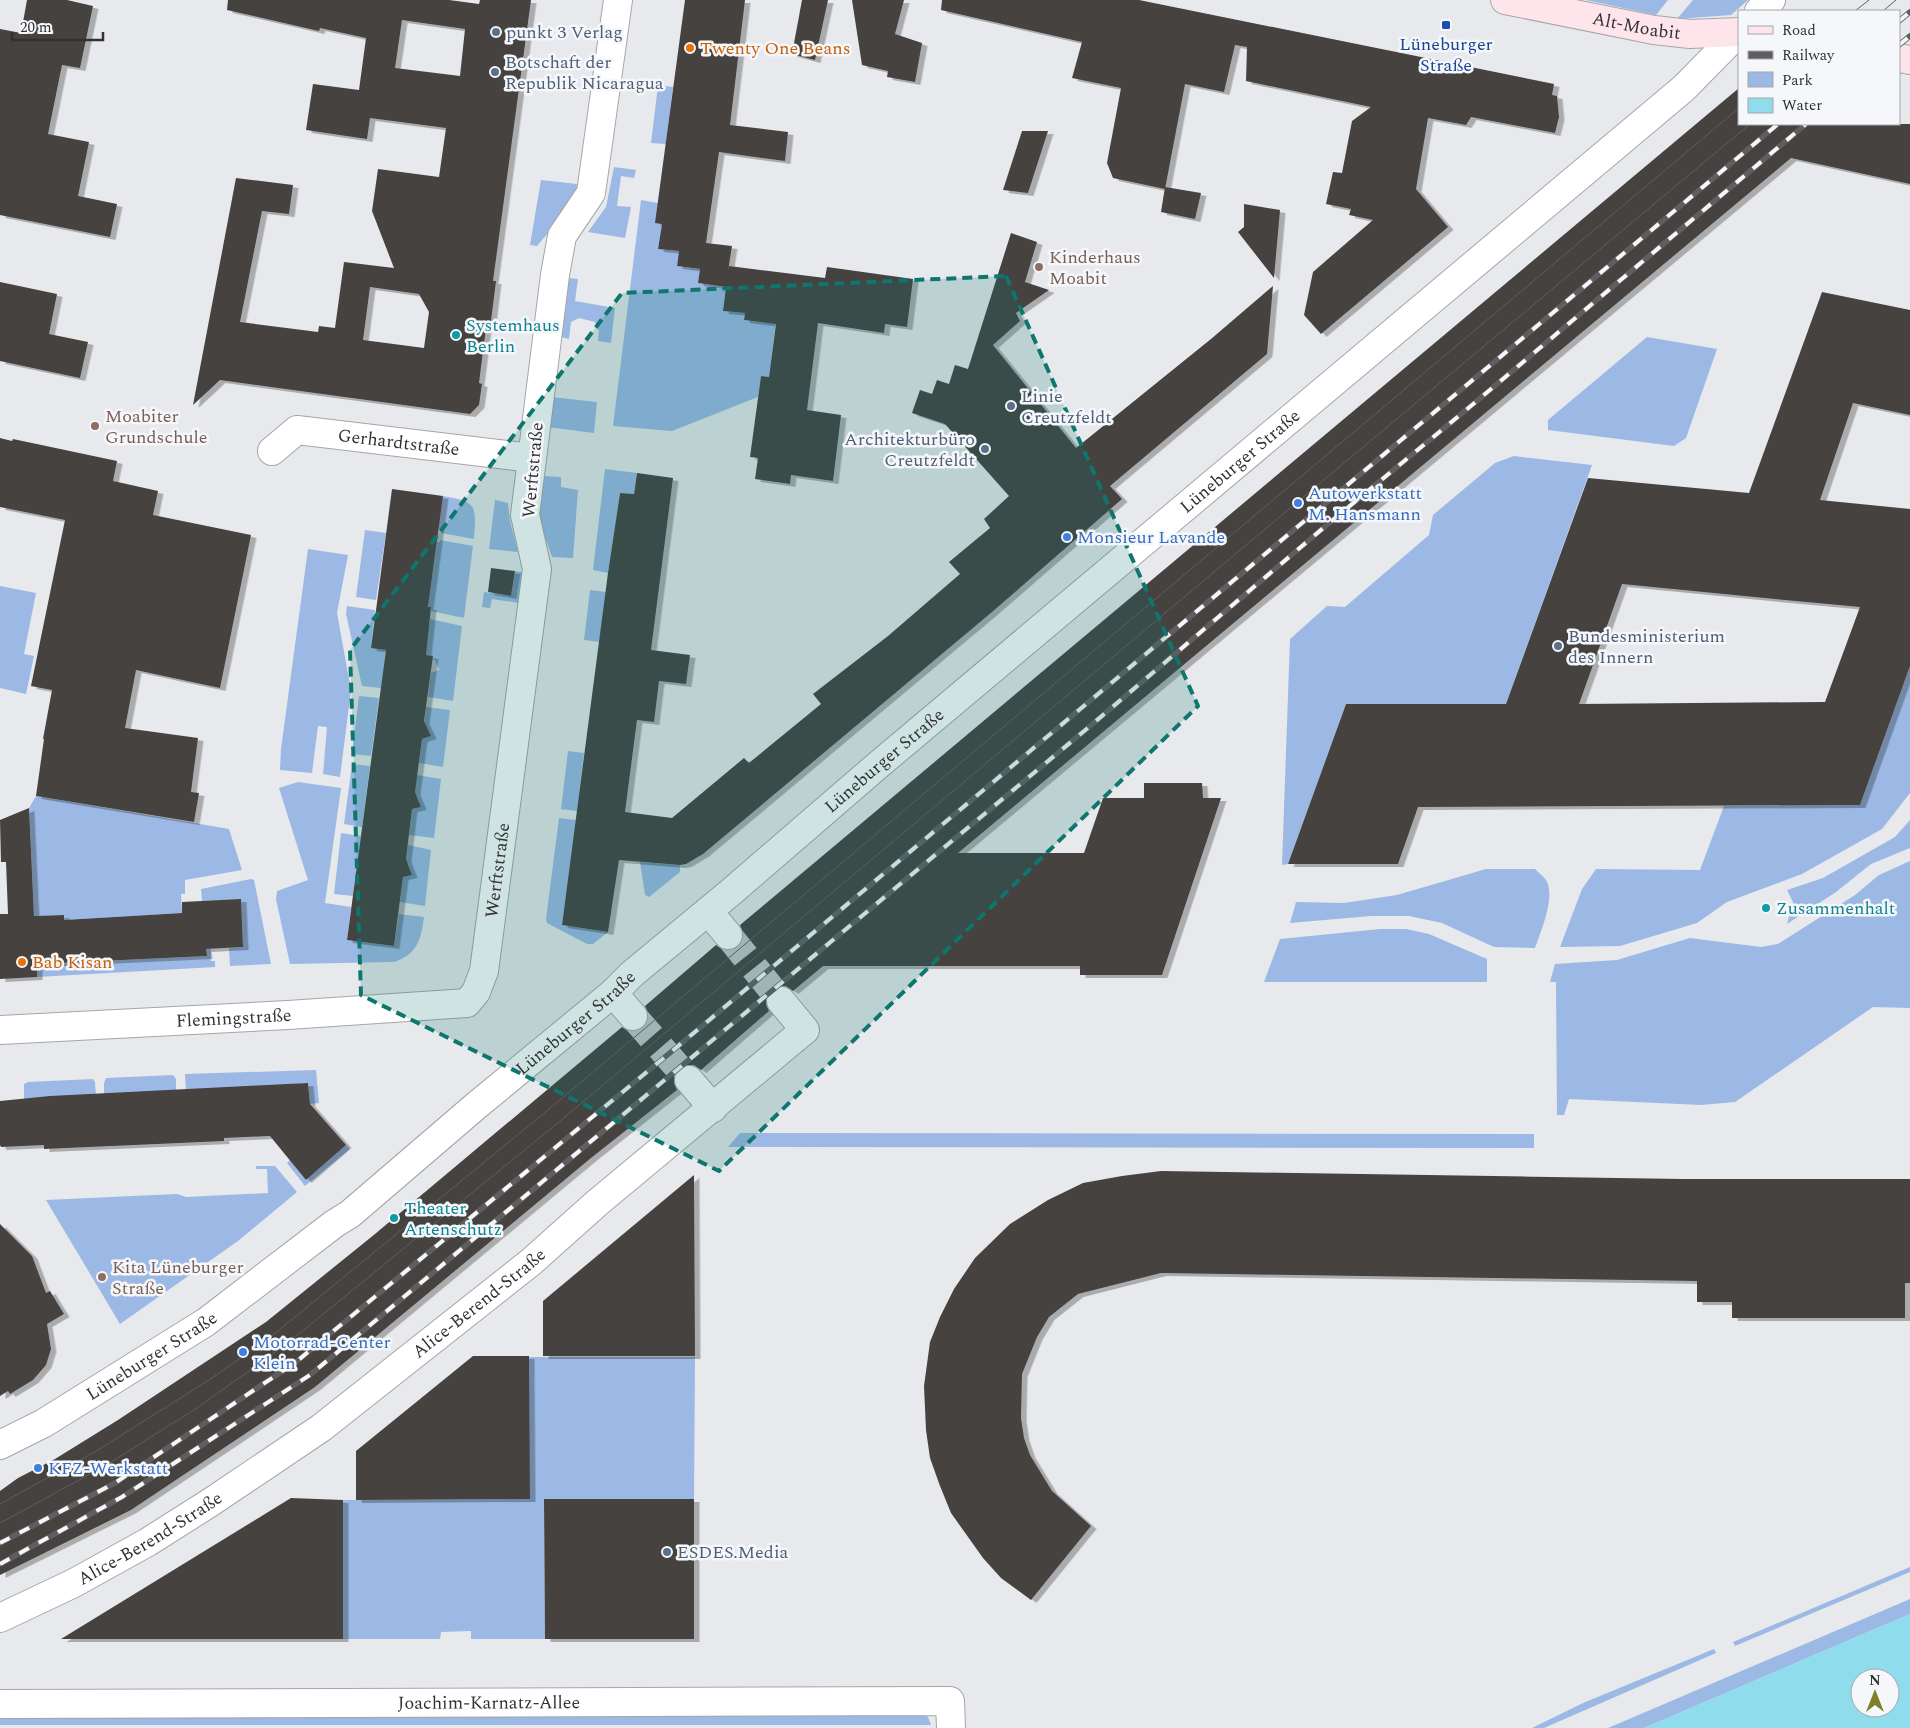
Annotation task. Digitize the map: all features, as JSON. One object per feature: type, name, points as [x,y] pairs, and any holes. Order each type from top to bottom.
[{"type":"street","name":"Werftstraße","points":[[468,1003],[476,992],[484,971],[537,569],[525,515],[555,274],[562,236],[591,193],[618,0]]},
{"type":"street","name":"Alt-Moabit","points":[[1505,0],[1654,30],[1690,34],[1738,32]]},
{"type":"street","points":[[1761,10],[1771,0]]},
{"type":"street","name":"Lüneburger Straße","points":[[0,1446],[44,1424],[206,1322],[334,1224],[350,1214],[477,1105],[613,993],[632,974],[884,760],[1684,88],[1738,33]]},
{"type":"street","name":"Gerhardtstraße","points":[[272,451],[297,430],[532,458]]},
{"type":"street","points":[[708,911],[728,935]]},
{"type":"street","points":[[613,993],[633,1016]]},
{"type":"street","name":"Alice-Berend-Straße","points":[[0,1618],[74,1583],[148,1542],[212,1502],[321,1428],[531,1262],[597,1203],[805,1030],[781,1001]]},
{"type":"street","name":"Flemingstraße","points":[[0,1030],[288,1016],[468,1003]]},
{"type":"street","points":[[689,1080],[713,1108]]},
{"type":"street","name":"Joachim-Karnatz-Allee","points":[[0,1704],[950,1701],[951,1728]]},
{"type":"highlighted area","points":[[1006,276],[1198,706],[719,1171],[361,995],[350,650],[622,293]]},
{"type":"green space","points":[[1586,0],[1668,0],[1656,15]]},
{"type":"green space","points":[[1693,0],[1748,0],[1731,15],[1677,19]]},
{"type":"green space","points":[[658,85],[673,87],[666,144],[651,143]]},
{"type":"green space","points":[[614,167],[636,170],[634,178],[621,176],[617,206],[631,207],[625,238],[588,232],[606,207]]},
{"type":"green space","points":[[541,180],[577,184],[575,201],[537,246],[530,245]]},
{"type":"green space","points":[[641,200],[658,203],[662,224],[658,249],[679,251],[677,266],[700,269],[698,283],[726,287],[723,311],[745,313],[744,320],[776,322],[769,377],[761,376],[758,397],[672,431],[613,426]]},
{"type":"green space","points":[[568,278],[578,279],[575,301],[615,308],[611,343],[598,341],[599,331],[595,322],[579,318],[571,322],[569,339],[561,337]]},
{"type":"green space","points":[[1647,337],[1717,349],[1686,438],[1674,446],[1548,430],[1548,420]]},
{"type":"green space","points":[[551,397],[597,402],[594,433],[547,427]]},
{"type":"green space","points":[[1514,456],[1592,465],[1506,704],[1346,704],[1288,864],[1282,865],[1290,639],[1327,606],[1345,607],[1429,535],[1433,515],[1495,463]]},
{"type":"green space","points":[[605,469],[637,473],[634,494],[620,493],[608,573],[593,570]]},
{"type":"green space","points":[[544,476],[561,477],[561,487],[578,490],[573,558],[552,557],[539,520]]},
{"type":"green space","points":[[443,496],[463,500],[472,507],[475,519],[474,539],[441,533],[442,529],[438,529]]},
{"type":"green space","points":[[495,500],[508,503],[510,521],[518,552],[489,549]]},
{"type":"green space","points":[[365,530],[386,533],[376,600],[356,597]]},
{"type":"green space","points":[[440,540],[473,546],[464,618],[431,611],[431,608],[428,607],[437,542],[440,542]]},
{"type":"green space","points":[[308,549],[348,555],[337,613],[351,690],[340,777],[323,774],[327,727],[318,726],[312,773],[280,770],[281,749]]},
{"type":"green space","points":[[515,571],[522,572],[519,603],[492,599],[490,608],[482,607],[484,592],[511,596]]},
{"type":"green space","points":[[0,586],[36,593],[24,654],[34,656],[26,694],[0,688]]},
{"type":"green space","points":[[590,590],[606,592],[600,642],[584,640]]},
{"type":"green space","points":[[347,606],[375,610],[371,647],[386,650],[381,688],[362,686],[346,614]]},
{"type":"green space","points":[[430,619],[462,626],[453,701],[428,697],[431,673],[439,670],[435,660],[432,659],[433,656],[421,654],[426,621],[430,622]]},
{"type":"green space","points":[[1910,666],[1910,793],[1882,829],[1802,874],[1727,902],[1697,923],[1620,946],[1560,947],[1582,889],[1596,869],[1700,870],[1724,806],[1860,805]]},
{"type":"green space","points":[[359,696],[379,698],[371,756],[352,754]]},
{"type":"green space","points":[[426,707],[450,710],[443,767],[419,763],[422,739],[431,736],[424,725]]},
{"type":"green space","points":[[568,751],[584,753],[577,811],[561,809]]},
{"type":"green space","points":[[352,764],[370,766],[362,827],[344,824]]},
{"type":"green space","points":[[417,775],[441,779],[434,838],[409,835],[412,809],[421,807],[417,796],[414,796]]},
{"type":"green space","points":[[298,782],[341,788],[325,903],[351,907],[347,940],[394,946],[399,914],[424,917],[417,945],[402,959],[394,962],[290,964],[276,899],[277,891],[308,880],[279,788]]},
{"type":"green space","points":[[36,796],[229,829],[242,870],[185,880],[185,894],[181,894],[182,913],[64,920],[63,915],[34,916],[29,808]]},
{"type":"green space","points":[[559,818],[576,820],[562,925],[608,932],[593,944],[587,944],[547,923]]},
{"type":"green space","points":[[1910,820],[1910,848],[1871,864],[1836,892],[1787,924],[1793,902],[1787,890],[1823,878],[1895,837]]},
{"type":"green space","points":[[341,833],[361,836],[353,896],[334,894]]},
{"type":"green space","points":[[408,845],[431,850],[425,906],[400,902],[403,877],[412,875],[408,864],[405,864]]},
{"type":"green space","points":[[1910,861],[1910,1008],[1873,1007],[1735,1102],[1701,1105],[1569,1099],[1564,1115],[1557,1115],[1556,982],[1550,982],[1555,964],[1617,960],[1690,938],[1761,947],[1778,944],[1855,895],[1879,875]]},
{"type":"green space","points":[[640,862],[680,865],[680,872],[649,897],[645,895]]},
{"type":"green space","points":[[1486,869],[1535,869],[1546,880],[1549,887],[1548,904],[1544,923],[1535,948],[1494,947],[1442,923],[1409,916],[1371,916],[1290,923],[1296,902],[1344,903],[1397,895]]},
{"type":"green space","points":[[254,880],[271,964],[230,966],[229,948],[243,947],[241,900],[202,901],[201,889]]},
{"type":"green space","points":[[1380,929],[1406,929],[1429,934],[1487,959],[1487,982],[1264,982],[1280,939]]},
{"type":"green space","points":[[206,949],[211,949],[211,961],[215,961],[215,967],[37,977],[37,964],[206,956]]},
{"type":"green space","points":[[316,1070],[319,1103],[310,1104],[308,1083],[186,1092],[185,1074]]},
{"type":"green space","points":[[173,1075],[176,1079],[176,1092],[104,1096],[106,1078]]},
{"type":"green space","points":[[93,1079],[96,1096],[24,1099],[24,1084],[28,1082]]},
{"type":"green space","points":[[740,1133],[1534,1134],[1534,1148],[728,1147]]},
{"type":"green space","points":[[346,1145],[350,1149],[305,1186],[287,1163],[290,1160],[306,1180]]},
{"type":"green space","name":"Kita Lüneburger Straße","points":[[256,1166],[275,1166],[297,1192],[238,1241],[120,1324],[46,1200],[177,1194],[186,1197],[268,1193],[267,1169],[256,1169]]},
{"type":"green space","points":[[529,1357],[695,1357],[694,1499],[544,1499],[545,1639],[471,1639],[471,1631],[441,1632],[440,1639],[343,1639],[343,1500],[529,1499]]},
{"type":"green space","points":[[1910,1567],[1910,1572],[1735,1646],[1733,1642]]},
{"type":"green space","points":[[1910,1599],[1910,1614],[1644,1728],[1608,1728]]},
{"type":"green space","points":[[1714,1649],[1716,1653],[1544,1728],[1532,1728],[1583,1703]]},
{"type":"green space","points":[[0,1711],[921,1712],[928,1717],[931,1725],[0,1725]]},
{"type":"water","points":[[1910,1614],[1910,1728],[1644,1728]]},
{"type":"building","points":[[27,0],[67,0],[93,6],[80,68],[62,65],[48,134],[89,142],[78,196],[117,204],[110,237],[0,215],[0,29],[21,33]]},
{"type":"building","points":[[228,0],[449,0],[479,4],[480,0],[531,0],[493,281],[496,281],[491,321],[487,320],[479,383],[482,384],[479,405],[470,414],[220,380],[193,405],[236,178],[293,185],[289,214],[262,211],[240,322],[318,332],[319,326],[335,328],[344,262],[394,268],[372,211],[378,169],[439,177],[446,128],[370,118],[367,139],[306,130],[313,84],[359,90],[366,38],[320,28],[319,31],[227,10]],"holes":[[[402,20],[465,29],[460,76],[395,68]],[[370,287],[419,294],[429,312],[424,348],[363,340]]]},
{"type":"building","points":[[685,0],[745,0],[730,125],[788,132],[785,161],[719,152],[706,243],[732,246],[728,271],[729,266],[825,278],[827,267],[913,279],[907,327],[885,324],[884,333],[818,323],[807,410],[841,415],[833,481],[791,475],[790,484],[755,479],[758,458],[750,457],[761,376],[769,377],[776,324],[744,320],[745,313],[723,311],[726,287],[698,283],[700,269],[677,266],[679,251],[658,249],[662,224],[655,223]]},
{"type":"building","points":[[802,0],[828,0],[815,60],[792,54]]},
{"type":"building","points":[[852,0],[904,0],[895,34],[922,43],[915,82],[887,77],[888,71],[862,65]]},
{"type":"building","points":[[942,0],[1139,0],[1554,84],[1552,95],[1557,96],[1559,117],[1555,133],[1471,117],[1466,125],[1428,118],[1416,189],[1448,227],[1321,334],[1304,315],[1313,272],[1373,220],[1349,215],[1351,209],[1326,204],[1333,172],[1342,173],[1352,121],[1371,107],[1246,81],[1247,47],[1235,45],[1224,92],[1185,84],[1165,189],[1113,178],[1107,163],[1121,88],[1072,78],[1082,42],[941,10]]},
{"type":"building","points":[[1738,89],[1738,125],[1910,124],[1910,184],[1791,158],[958,853],[1084,853],[1103,798],[1144,798],[1144,783],[1202,783],[1203,798],[1221,798],[1162,975],[1080,975],[1080,966],[823,966],[793,991],[786,986],[771,989],[766,996],[766,1004],[769,1011],[701,1070],[694,1065],[679,1068],[674,1075],[674,1083],[677,1090],[591,1158],[315,1387],[131,1510],[0,1575],[0,1491],[18,1478],[55,1459],[118,1420],[266,1322],[375,1234],[622,1027],[628,1031],[636,1031],[643,1028],[648,1021],[648,1013],[645,1006],[716,945],[723,950],[738,947],[743,940],[740,925]]},
{"type":"building","points":[[1022,131],[1048,131],[1028,193],[1003,190]]},
{"type":"building","points":[[1165,187],[1201,193],[1195,219],[1161,212]]},
{"type":"building","points":[[1244,204],[1280,210],[1274,278],[1238,232],[1244,227]]},
{"type":"building","points":[[1011,233],[1037,242],[1025,282],[1049,290],[1016,313],[1020,321],[993,345],[1076,448],[1211,339],[1273,286],[1267,354],[1110,486],[1122,499],[992,612],[703,854],[686,864],[680,865],[619,860],[608,932],[562,925],[620,493],[634,494],[637,473],[673,478],[651,650],[690,655],[686,684],[659,681],[654,722],[637,720],[625,812],[672,818],[744,758],[749,763],[821,704],[813,694],[888,636],[960,574],[949,562],[990,528],[984,519],[1009,496],[945,424],[912,413],[920,390],[932,394],[937,380],[949,384],[955,365],[968,369]]},
{"type":"building","points":[[0,282],[57,294],[49,334],[88,342],[80,378],[0,361]]},
{"type":"building","points":[[1822,292],[1910,310],[1910,415],[1853,403],[1820,500],[1910,509],[1910,666],[1860,805],[1418,807],[1398,864],[1288,864],[1346,704],[1506,704],[1588,478],[1749,493]],"holes":[[[1622,584],[1860,607],[1825,702],[1579,704]]]},
{"type":"building","points":[[0,438],[12,441],[13,439],[117,461],[113,481],[158,491],[153,515],[251,535],[220,688],[136,670],[125,728],[198,738],[191,792],[199,793],[194,822],[36,796],[43,739],[52,690],[31,686],[65,520],[0,507]]},
{"type":"building","points":[[392,489],[443,496],[428,607],[431,607],[426,655],[433,656],[424,721],[431,736],[422,739],[415,792],[421,807],[412,809],[406,859],[412,875],[403,877],[394,946],[347,940],[386,650],[371,648]]},
{"type":"building","points":[[491,568],[515,571],[511,596],[488,592]]},
{"type":"building","points":[[29,808],[34,916],[64,915],[64,920],[182,913],[182,902],[241,899],[243,947],[206,949],[207,956],[37,964],[37,977],[0,979],[0,914],[8,914],[6,862],[1,862],[0,820]]},
{"type":"building","points":[[308,1083],[310,1104],[346,1145],[306,1180],[270,1136],[224,1138],[224,1141],[44,1149],[44,1145],[1,1147],[0,1145],[0,1101],[50,1096]]},
{"type":"building","points":[[1161,1171],[1683,1179],[1910,1179],[1910,1283],[1905,1283],[1905,1318],[1732,1318],[1732,1302],[1697,1302],[1697,1281],[1161,1273],[1078,1294],[1049,1317],[1037,1337],[1022,1374],[1021,1418],[1024,1438],[1030,1455],[1052,1491],[1091,1526],[1031,1600],[1001,1578],[983,1558],[951,1513],[940,1486],[930,1458],[926,1430],[924,1386],[930,1342],[954,1289],[975,1258],[1010,1224],[1048,1200],[1083,1183]]},
{"type":"building","points":[[694,1175],[695,1356],[543,1356],[543,1301]]},
{"type":"building","points":[[0,1224],[32,1256],[46,1293],[50,1291],[64,1314],[47,1324],[51,1349],[46,1365],[33,1380],[10,1394],[8,1391],[0,1396]]},
{"type":"building","points":[[473,1356],[529,1356],[530,1499],[356,1500],[356,1451]]},
{"type":"building","points":[[291,1498],[343,1500],[343,1639],[61,1639]]},
{"type":"building","points":[[544,1499],[694,1499],[694,1639],[545,1639]]},
{"type":"tunnel","points":[[728,935],[781,1001]]},
{"type":"tunnel","points":[[633,1016],[689,1080]]},
{"type":"tram line","points":[[1856,10],[1869,0]]},
{"type":"tram line","points":[[1884,10],[1896,0]]},
{"type":"tram line","points":[[0,1504],[98,1450],[212,1378],[273,1335],[548,1110],[1738,109]]},
{"type":"tram line","points":[[0,1523],[105,1466],[197,1408],[284,1346],[559,1122],[1749,125]]},
{"type":"railway","points":[[1900,20],[1910,12]]},
{"type":"railway","points":[[1900,44],[1910,36]]},
{"type":"railway","points":[[0,1543],[115,1483],[296,1362],[677,1047],[1777,125]]},
{"type":"railway","points":[[0,1564],[122,1497],[310,1375],[1083,732],[1328,524],[1805,125]]},
{"type":"place","name":"Lüneburger Straße","points":[[1446,25]]},
{"type":"place","name":"punkt 3 Verlag","points":[[496,32]]},
{"type":"place","name":"Twenty One Beans","points":[[690,48]]},
{"type":"place","name":"Botschaft der Republik Nicaragua","points":[[495,72]]},
{"type":"place","name":"Kinderhaus Moabit","points":[[1039,267]]},
{"type":"place","name":"Systemhaus Berlin","points":[[456,335]]},
{"type":"place","name":"Linie Creutzfeldt","points":[[1011,406]]},
{"type":"place","name":"Moabiter Grundschule","points":[[95,426]]},
{"type":"place","name":"Architekturbüro Creutzfeldt","points":[[985,449]]},
{"type":"place","name":"Autowerkstatt M. Hansmann","points":[[1298,503]]},
{"type":"place","name":"Monsieur Lavande","points":[[1067,537]]},
{"type":"place","name":"Bundesministerium des Innern","points":[[1558,646]]},
{"type":"place","name":"Zusammenhalt","points":[[1766,908]]},
{"type":"place","name":"Bab Kisan","points":[[22,962]]},
{"type":"place","name":"Theater Artenschutz","points":[[394,1218]]},
{"type":"place","name":"Kita Lüneburger Straße","points":[[102,1277]]},
{"type":"place","name":"Motorrad-Center Klein","points":[[243,1352]]},
{"type":"place","name":"KFZ-Werkstatt","points":[[38,1468]]},
{"type":"place","name":"ESDES.Media","points":[[667,1552]]}]
